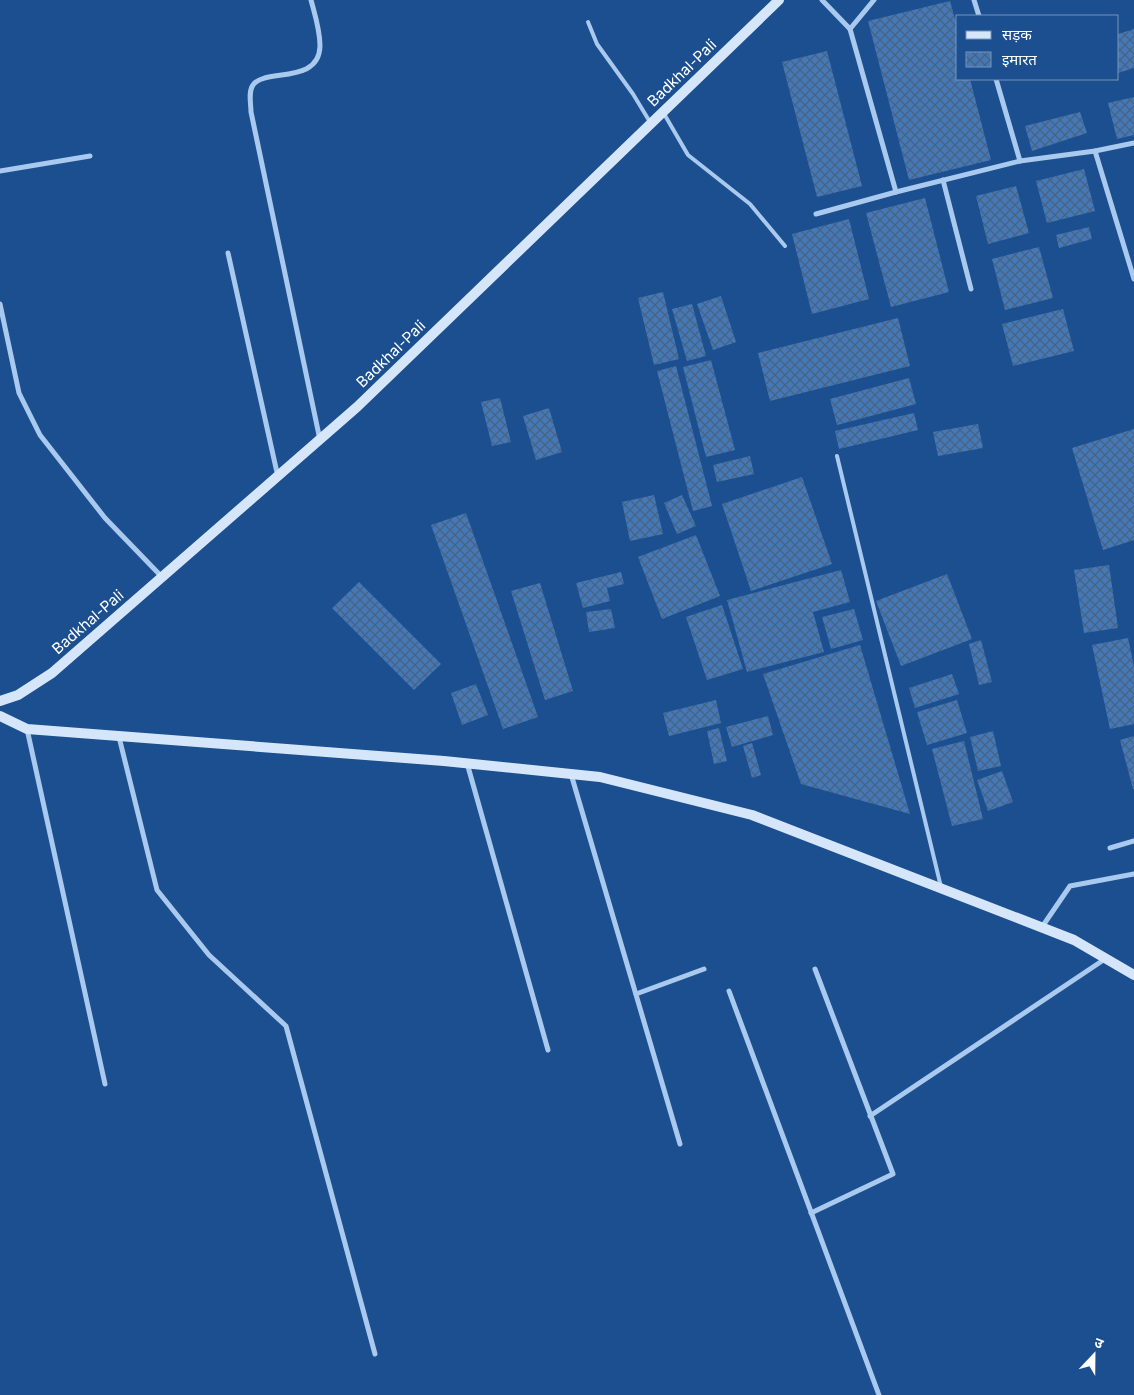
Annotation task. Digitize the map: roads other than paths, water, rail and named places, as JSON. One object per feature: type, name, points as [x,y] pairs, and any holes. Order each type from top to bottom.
[{"type":"street","points":[[311,0],[319,33],[320,48],[317,59],[308,68],[295,73],[259,79],[252,86],[250,96],[251,112],[321,440]]},
{"type":"street","name":"Badkhal-Pali","points":[[0,701],[18,694],[52,673],[321,440],[779,0]]},
{"type":"street","points":[[822,0],[850,29],[896,192]]},
{"type":"street","points":[[850,29],[874,0]]},
{"type":"street","points":[[974,0],[979,15]]},
{"type":"street","points":[[996,80],[1020,161]]},
{"type":"street","points":[[816,214],[1020,161],[1095,151],[1134,143]]},
{"type":"street","points":[[1095,151],[1134,279]]},
{"type":"street","points":[[0,171],[90,156]]},
{"type":"street","points":[[943,180],[971,289]]},
{"type":"street","points":[[228,253],[278,478]]},
{"type":"street","points":[[0,304],[19,393],[40,434],[105,518],[162,578]]},
{"type":"street","points":[[0,716],[27,729],[467,763],[600,777],[752,814],[1074,940],[1134,975]]},
{"type":"street","points":[[27,729],[105,1084]]},
{"type":"street","points":[[118,736],[157,890],[209,955],[286,1026],[375,1354]]},
{"type":"street","points":[[467,763],[548,1050]]},
{"type":"street","points":[[571,773],[680,1144]]},
{"type":"street","points":[[1110,848],[1134,841]]},
{"type":"street","points":[[1042,928],[1070,886],[1134,874]]},
{"type":"street","points":[[870,1116],[1106,959]]},
{"type":"street","points":[[636,994],[704,969]]},
{"type":"street","points":[[810,1213],[893,1174],[815,969]]},
{"type":"street","points":[[729,991],[879,1395]]},
{"type":"lane","points":[[588,22],[597,44],[633,94],[651,124]]},
{"type":"lane","points":[[663,112],[688,155],[750,204],[785,246]]},
{"type":"lane","points":[[837,456],[941,889]]}]
